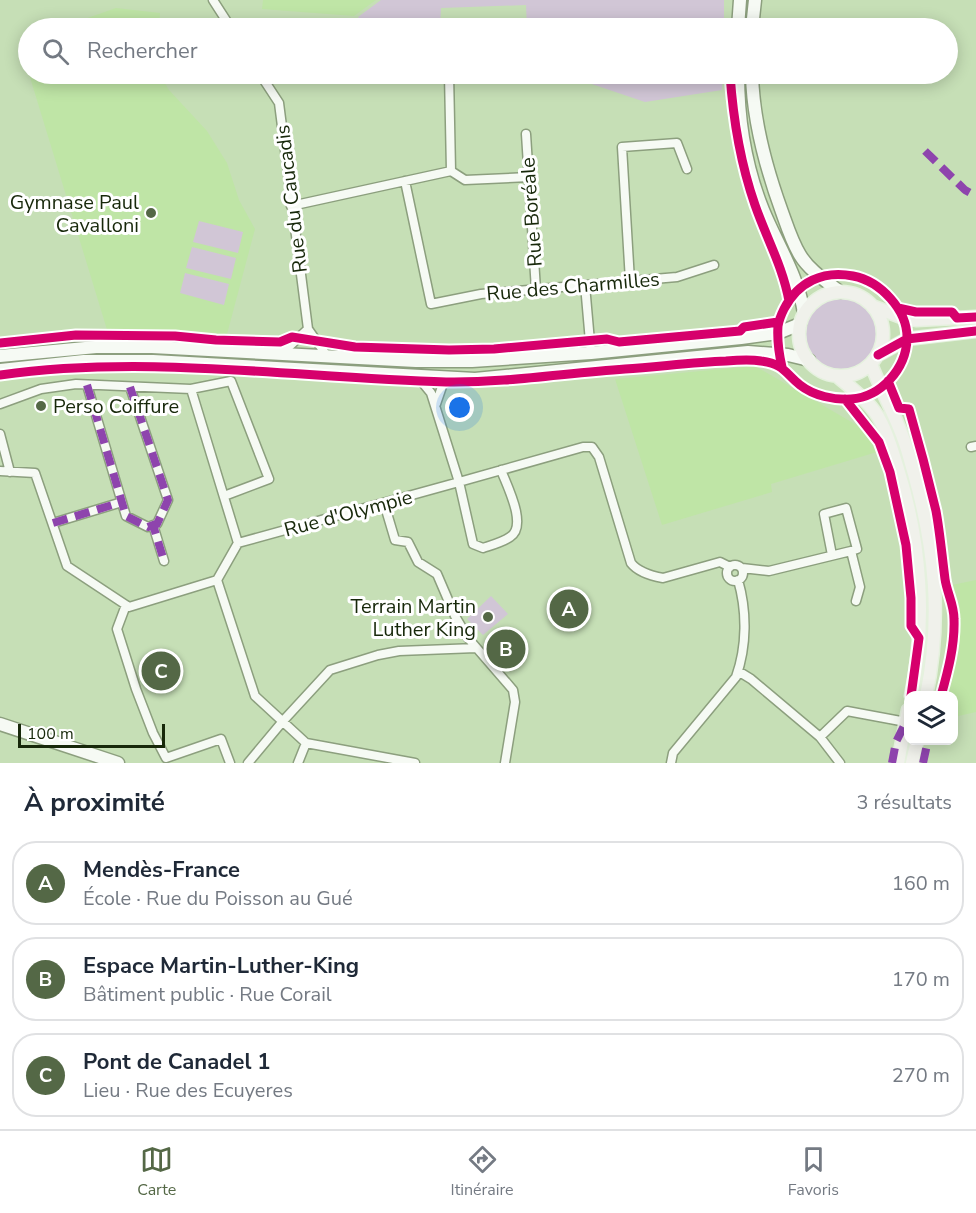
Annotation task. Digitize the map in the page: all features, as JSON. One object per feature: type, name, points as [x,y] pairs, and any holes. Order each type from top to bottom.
[{"type":"main road","points":[[739,18],[740,0]]},
{"type":"main road","points":[[753,18],[755,0]]},
{"type":"main road","points":[[739,84],[745,151],[763,208],[801,292],[800,343],[804,355],[819,370],[837,376],[861,397],[880,420],[903,483],[919,576],[920,631],[912,691]]},
{"type":"main road","points":[[752,84],[767,172],[790,234],[800,255],[814,272],[840,292]]},
{"type":"main road","points":[[0,356],[96,347],[152,347],[416,361],[472,361],[591,353],[778,333],[802,318],[819,297],[840,292],[852,293],[863,298],[872,306],[881,321],[883,338],[874,359],[902,436],[923,507],[933,560],[935,598],[927,691]]},
{"type":"main road","points":[[872,306],[916,320],[976,317]]},
{"type":"main road","points":[[837,376],[855,374],[874,359],[907,339],[976,331]]},
{"type":"main road","points":[[0,370],[97,361],[153,361],[475,379],[748,352],[779,354],[808,360]]},
{"type":"main road","points":[[0,724],[118,763]]},
{"type":"main road","points":[[898,763],[904,732]]},
{"type":"main road","points":[[912,763],[916,745]]},
{"type":"street","points":[[213,0],[225,18]]},
{"type":"street","name":"Rue du Caucadis","points":[[267,84],[279,103],[308,329],[327,356]]},
{"type":"street","points":[[449,84],[451,171]]},
{"type":"street","name":"Rue Boréale","points":[[526,134],[536,290]]},
{"type":"street","points":[[630,281],[622,147],[677,142],[687,169]]},
{"type":"street","points":[[291,206],[451,171],[465,180],[529,177]]},
{"type":"street","name":"Rue des Charmilles","points":[[405,181],[431,304],[481,294],[677,277],[714,265]]},
{"type":"street","points":[[585,285],[591,353]]},
{"type":"street","points":[[281,354],[308,329]]},
{"type":"street","points":[[224,496],[269,479],[231,381],[238,366]]},
{"type":"street","points":[[417,376],[431,393],[436,404],[459,482],[473,544],[483,548],[512,537],[518,526],[517,515],[501,470]]},
{"type":"street","points":[[436,404],[446,378]]},
{"type":"street","points":[[0,404],[41,389],[76,384],[191,389],[231,381]]},
{"type":"street","points":[[87,385],[126,516],[148,526],[157,524],[168,500],[130,387]]},
{"type":"street","points":[[0,471],[35,473],[68,566],[129,607],[217,580],[238,543],[191,389]]},
{"type":"street","points":[[0,434],[10,472]]},
{"type":"street","name":"Rue d'Olympie","points":[[238,543],[583,447],[592,447],[599,457],[631,563],[636,568],[655,577],[663,578],[720,562],[730,567]]},
{"type":"street","points":[[52,523],[122,502]]},
{"type":"street","points":[[384,503],[395,540],[408,542],[418,562],[438,574],[455,616],[476,648],[513,690],[515,702],[505,763]]},
{"type":"street","points":[[738,580],[729,576],[730,567],[737,565],[742,568],[769,571],[857,549],[846,508],[824,514],[832,555]]},
{"type":"street","points":[[153,525],[164,561]]},
{"type":"street","points":[[851,551],[860,586],[855,601]]},
{"type":"street","points":[[738,580],[742,575],[742,568]]},
{"type":"street","points":[[217,580],[255,696],[282,721],[306,743],[390,761],[415,763]]},
{"type":"street","points":[[671,763],[673,753],[738,671],[744,638],[745,608],[738,580]]},
{"type":"street","points":[[126,605],[117,629],[136,689],[153,733],[166,758],[221,739],[230,763]]},
{"type":"street","points":[[248,763],[282,721],[330,670],[399,651],[476,648]]},
{"type":"street","points":[[738,671],[752,679],[820,737],[840,763]]},
{"type":"street","points":[[820,737],[847,711],[904,716]]},
{"type":"street","points":[[298,763],[306,743]]},
{"type":"shaded area","points":[[263,0],[376,0],[354,16],[262,9]]},
{"type":"shaded area","points":[[381,0],[724,0],[724,18],[527,18],[526,5],[441,8],[440,18],[358,17]]},
{"type":"shaded area","points":[[116,8],[160,13],[160,18],[88,18]]},
{"type":"shaded area","points":[[32,84],[165,84],[207,131],[227,163],[239,200],[255,229],[226,338],[108,333]]},
{"type":"shaded area","points":[[592,84],[722,84],[722,90],[645,102]]},
{"type":"shaded area","points":[[199,221],[243,232],[238,253],[193,242]]},
{"type":"shaded area","points":[[192,247],[236,258],[231,279],[186,268]]},
{"type":"shaded area","points":[[185,273],[229,284],[224,305],[180,293]]},
{"type":"shaded area","points":[[841,297],[861,303],[871,313],[877,333],[871,353],[861,363],[841,369],[821,363],[811,353],[805,333],[811,313],[821,303]]},
{"type":"shaded area","points":[[755,366],[867,431],[877,452],[771,484],[772,492],[662,525],[615,379]]},
{"type":"shaded area","points":[[976,580],[976,712],[958,716],[958,691],[940,691],[952,585]]},
{"type":"shaded area","name":"Terrain Martin Luther King","points":[[491,596],[508,614],[483,635],[467,619]]},
{"type":"marked path","points":[[925,151],[965,190],[976,196]]},
{"type":"marked path","points":[[87,385],[126,516],[148,527],[153,525],[164,561]]},
{"type":"marked path","points":[[130,387],[168,500],[157,524],[153,525]]},
{"type":"marked path","points":[[53,523],[122,502]]},
{"type":"marked path","points":[[892,763],[896,742],[904,726]]},
{"type":"marked path","points":[[923,763],[927,745]]},
{"type":"cycle path","points":[[731,84],[735,123],[745,173],[755,205],[779,264],[789,301]]},
{"type":"cycle path","points":[[0,375],[56,369],[167,367],[390,380],[468,382],[748,360],[775,364],[800,385],[818,395],[851,399],[862,397],[882,387],[897,371],[906,350],[906,328],[903,318],[882,290],[863,279],[832,275],[812,280],[796,292],[780,318],[778,336],[782,367]]},
{"type":"cycle path","points":[[898,308],[916,312],[952,312],[957,318],[976,317]]},
{"type":"cycle path","points":[[0,343],[76,335],[175,336],[280,342],[292,337],[355,347],[494,349],[607,339],[619,342],[740,331],[744,327],[778,322]]},
{"type":"cycle path","points":[[878,355],[907,339],[976,331]]},
{"type":"cycle path","points":[[888,381],[899,408],[909,409],[913,422],[936,511],[945,579],[953,608],[952,648],[942,691]]},
{"type":"cycle path","points":[[845,399],[879,442],[890,472],[906,545],[911,626],[919,638],[912,691]]},
{"type":"place","name":"Gymnase Paul Cavalloni","points":[[151,213]]},
{"type":"place","name":"Perso Coiffure","points":[[41,406]]},
{"type":"place","name":"Mendès-France","points":[[569,609]]},
{"type":"place","name":"Terrain Martin Luther King","points":[[488,617]]},
{"type":"place","name":"Espace Martin-Luther-King","points":[[506,649]]},
{"type":"place","name":"Pont de Canadel 1","points":[[161,671]]}]
